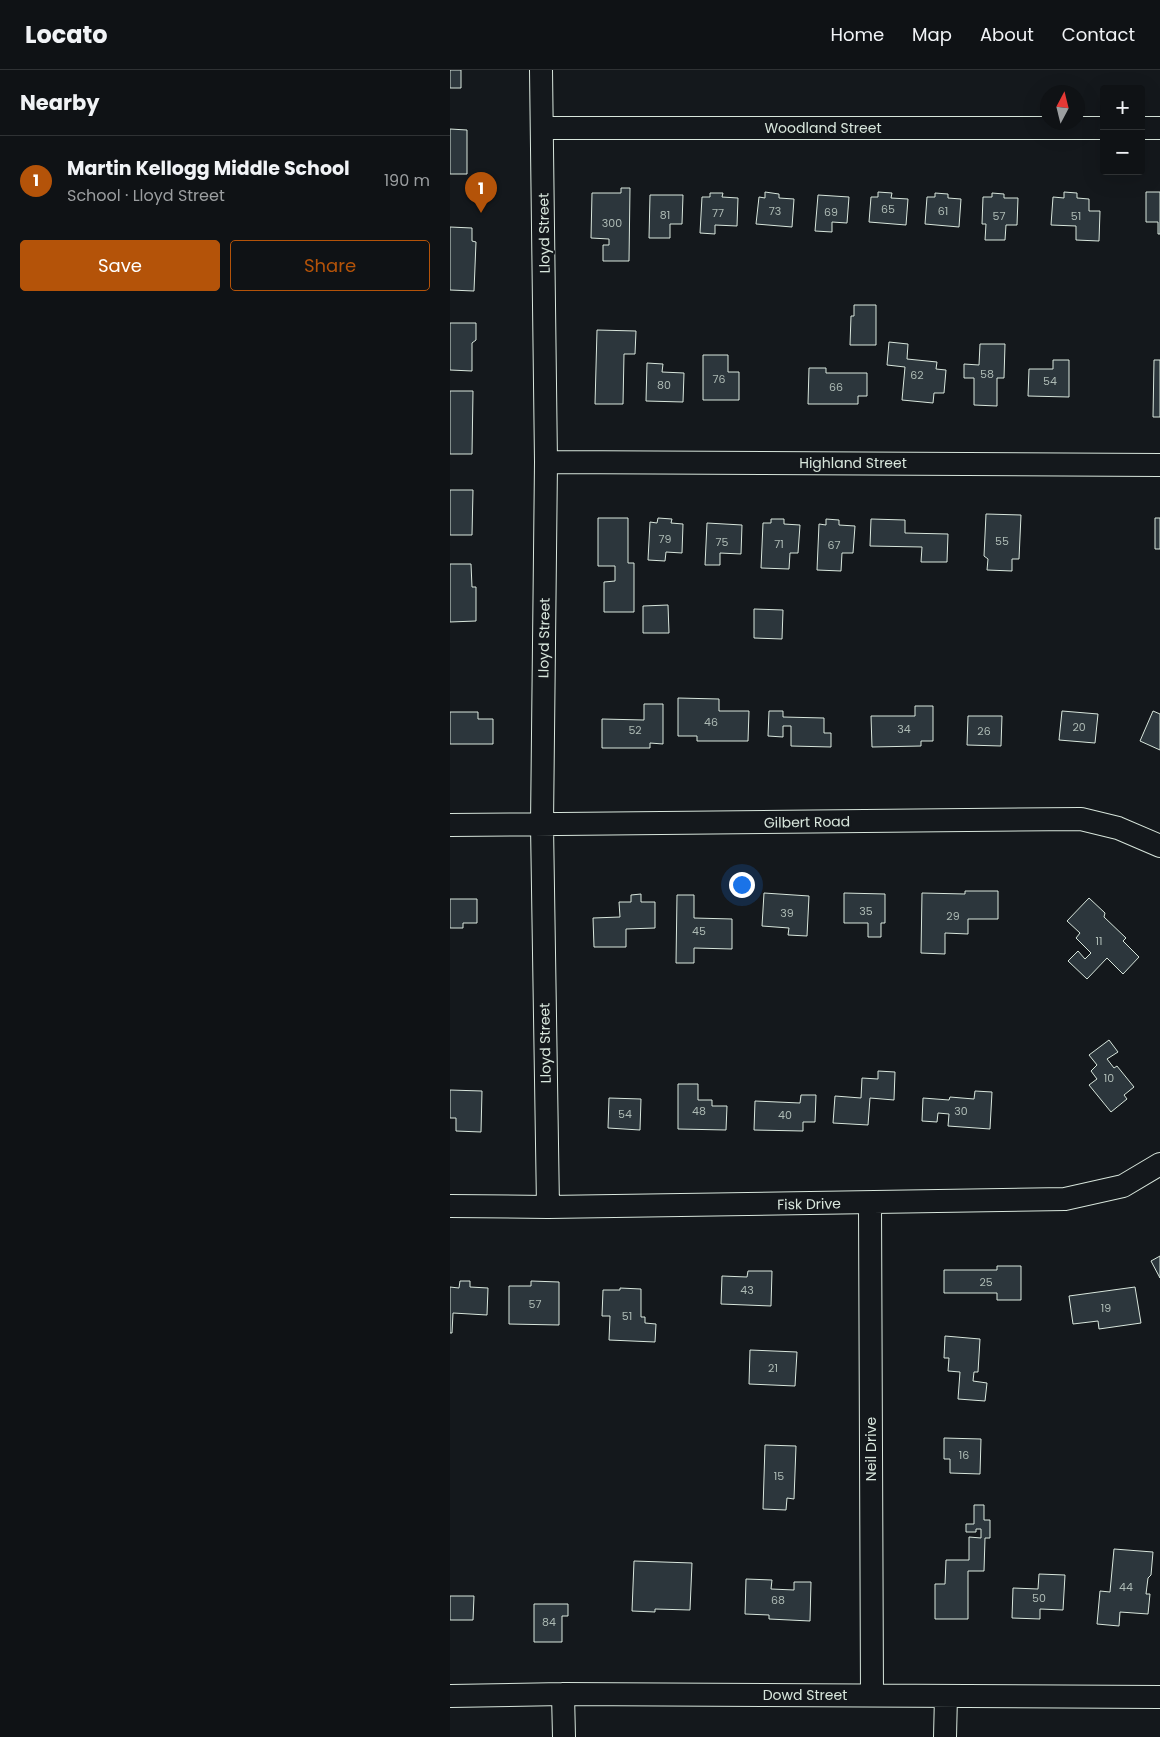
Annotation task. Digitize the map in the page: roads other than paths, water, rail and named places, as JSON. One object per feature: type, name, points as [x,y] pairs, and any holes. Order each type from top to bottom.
[{"type":"street","name":"Lloyd Street","points":[[541,70],[546,462],[542,825],[548,1207]]},
{"type":"street","name":"Woodland Street","points":[[542,128],[1100,128]]},
{"type":"street","points":[[1145,128],[1160,128]]},
{"type":"street","name":"Highland Street","points":[[546,462],[1160,464]]},
{"type":"street","name":"Gilbert Road","points":[[450,824],[542,825],[1081,819],[1118,828],[1160,846]]},
{"type":"street","name":"Fisk Drive","points":[[450,1206],[548,1207],[1065,1199],[1123,1186],[1160,1164]]},
{"type":"street","name":"Neil Drive","points":[[870,1203],[872,1695]]},
{"type":"street","points":[[563,1694],[564,1737]]},
{"type":"street","name":"Dowd Street","points":[[450,1696],[563,1694],[1160,1696]]},
{"type":"street","points":[[945,1737],[946,1696]]},
{"type":"place","name":"Martin Kellogg Middle School","points":[[481,213]]}]
